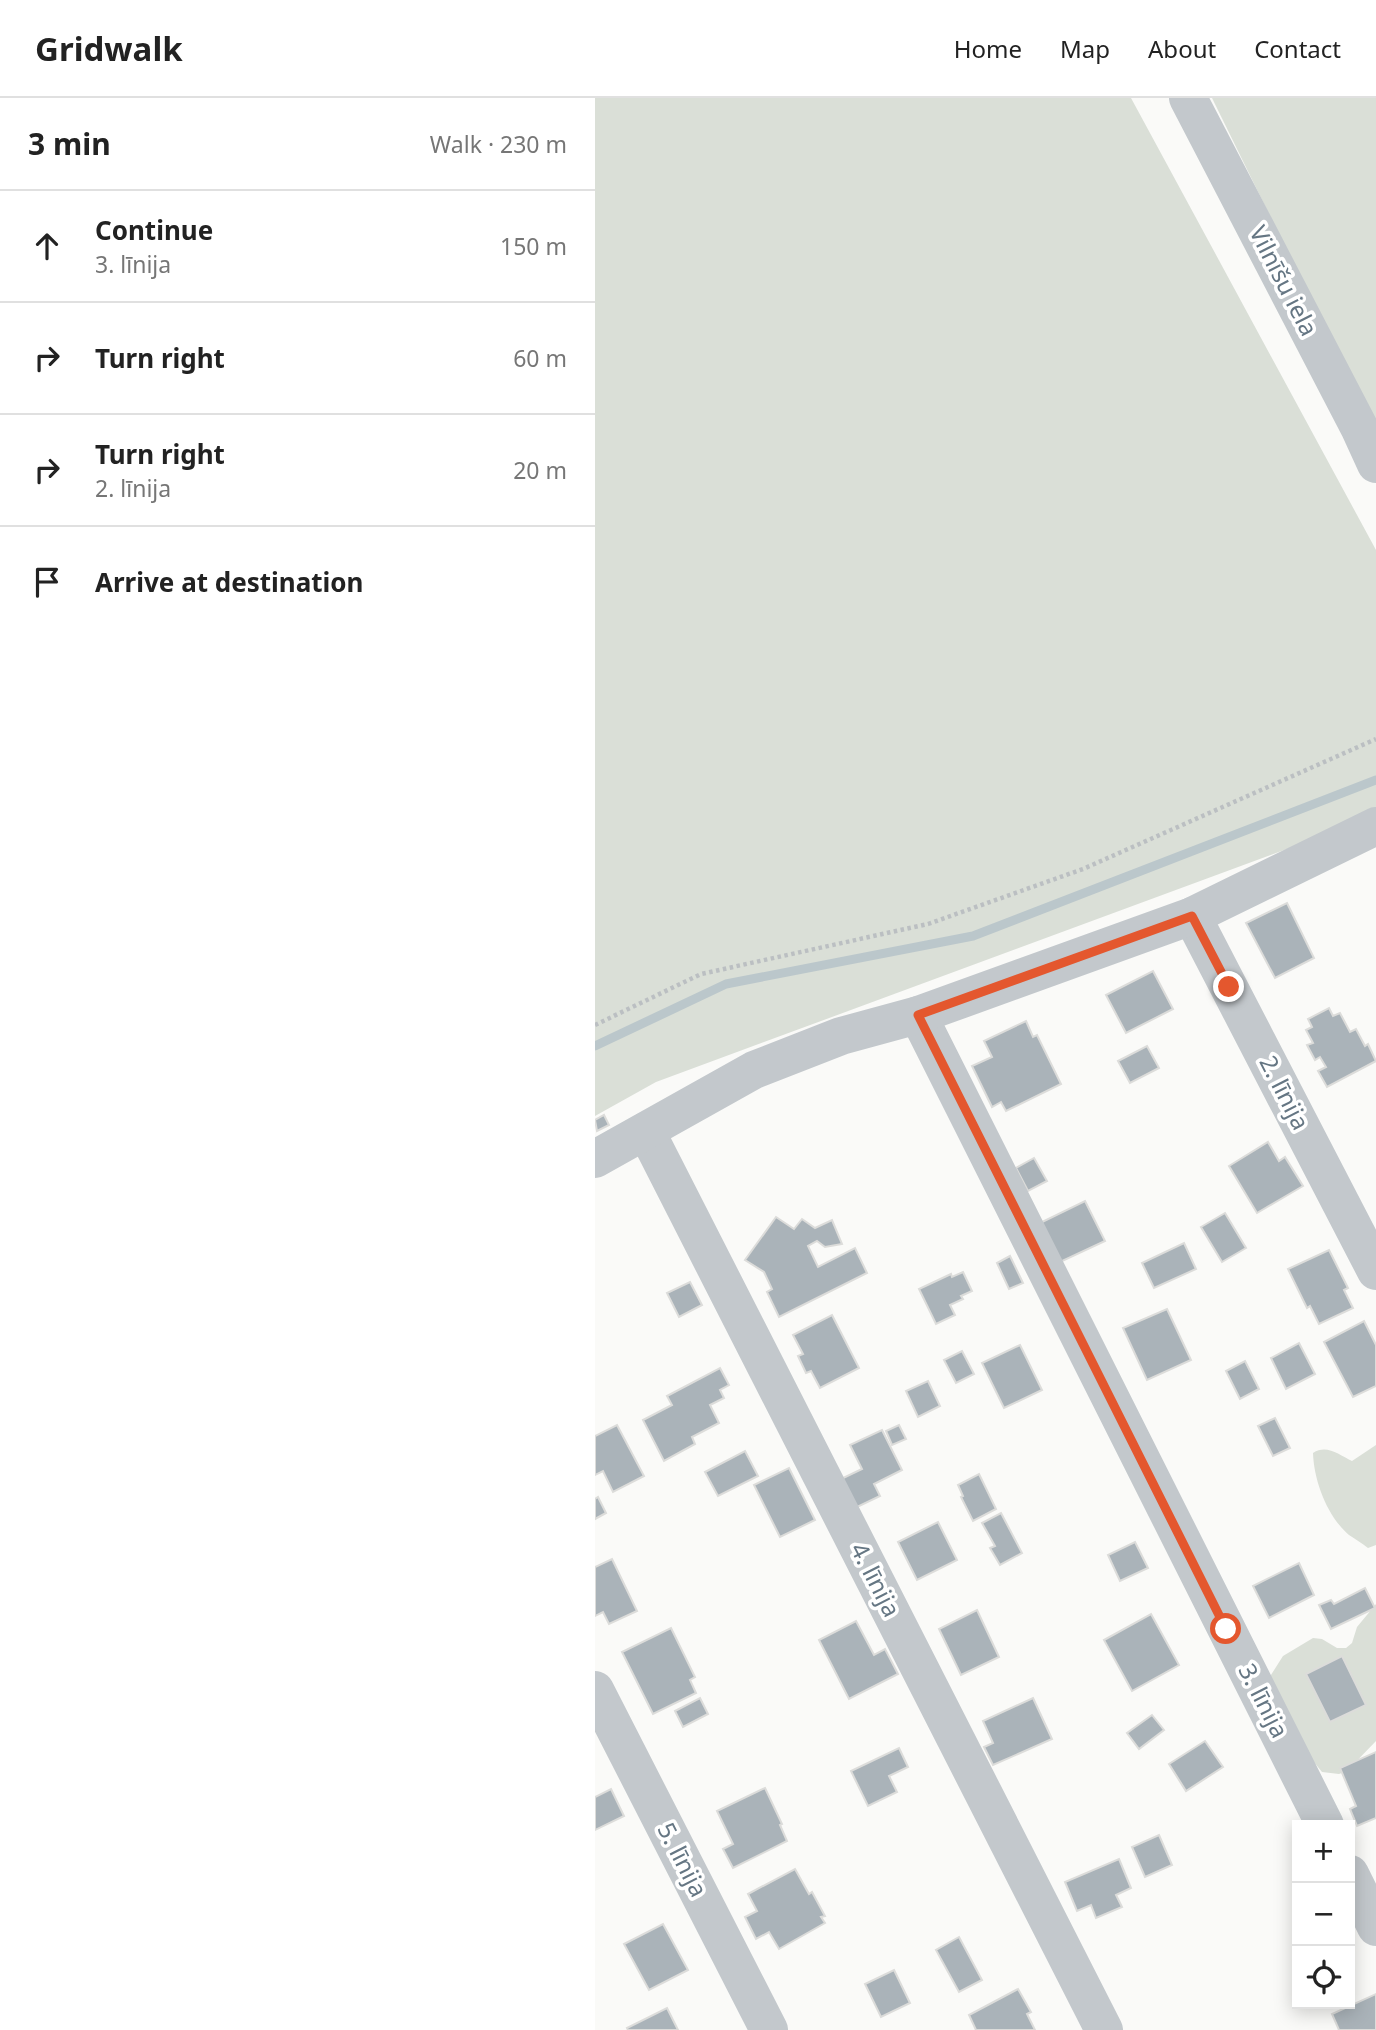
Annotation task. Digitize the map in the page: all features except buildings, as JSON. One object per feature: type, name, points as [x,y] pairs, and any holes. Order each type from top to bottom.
[{"type":"street","name":"Vilnīšu iela","points":[[1188,98],[1376,464]]},
{"type":"street","points":[[595,1159],[754,1070],[841,1036],[918,1015],[1192,916],[1376,826]]},
{"type":"street","name":"2. līnija","points":[[1192,916],[1376,1270]]},
{"type":"street","name":"3. līnija","points":[[918,1015],[1322,1820]]},
{"type":"street","name":"4. līnija","points":[[646,1131],[1104,2030]]},
{"type":"street","name":"5. līnija","points":[[595,1690],[769,2030]]},
{"type":"street","points":[[1354,1883],[1376,1927]]},
{"type":"path","points":[[595,1025],[701,974],[927,924],[1083,869],[1376,739]]},
{"type":"shaded area","points":[[595,98],[1131,98],[1376,550],[1376,816],[656,1082],[595,1116]]},
{"type":"shaded area","points":[[1212,98],[1376,98],[1376,432]]},
{"type":"shaded area","points":[[1376,1445],[1376,1545],[1368,1548],[1341,1527],[1328,1508],[1316,1475],[1313,1453],[1328,1450],[1352,1461]]},
{"type":"shaded area","points":[[1376,1604],[1376,1741],[1347,1771],[1339,1774],[1322,1772],[1305,1751],[1269,1678],[1283,1656],[1313,1638],[1322,1639],[1337,1648],[1346,1648],[1352,1643],[1357,1627]]},
{"type":"waterway","points":[[595,1046],[726,984],[973,936],[1376,780]]},
{"type":"route","points":[[1226,1629],[918,1015],[1192,916],[1229,987]]}]
